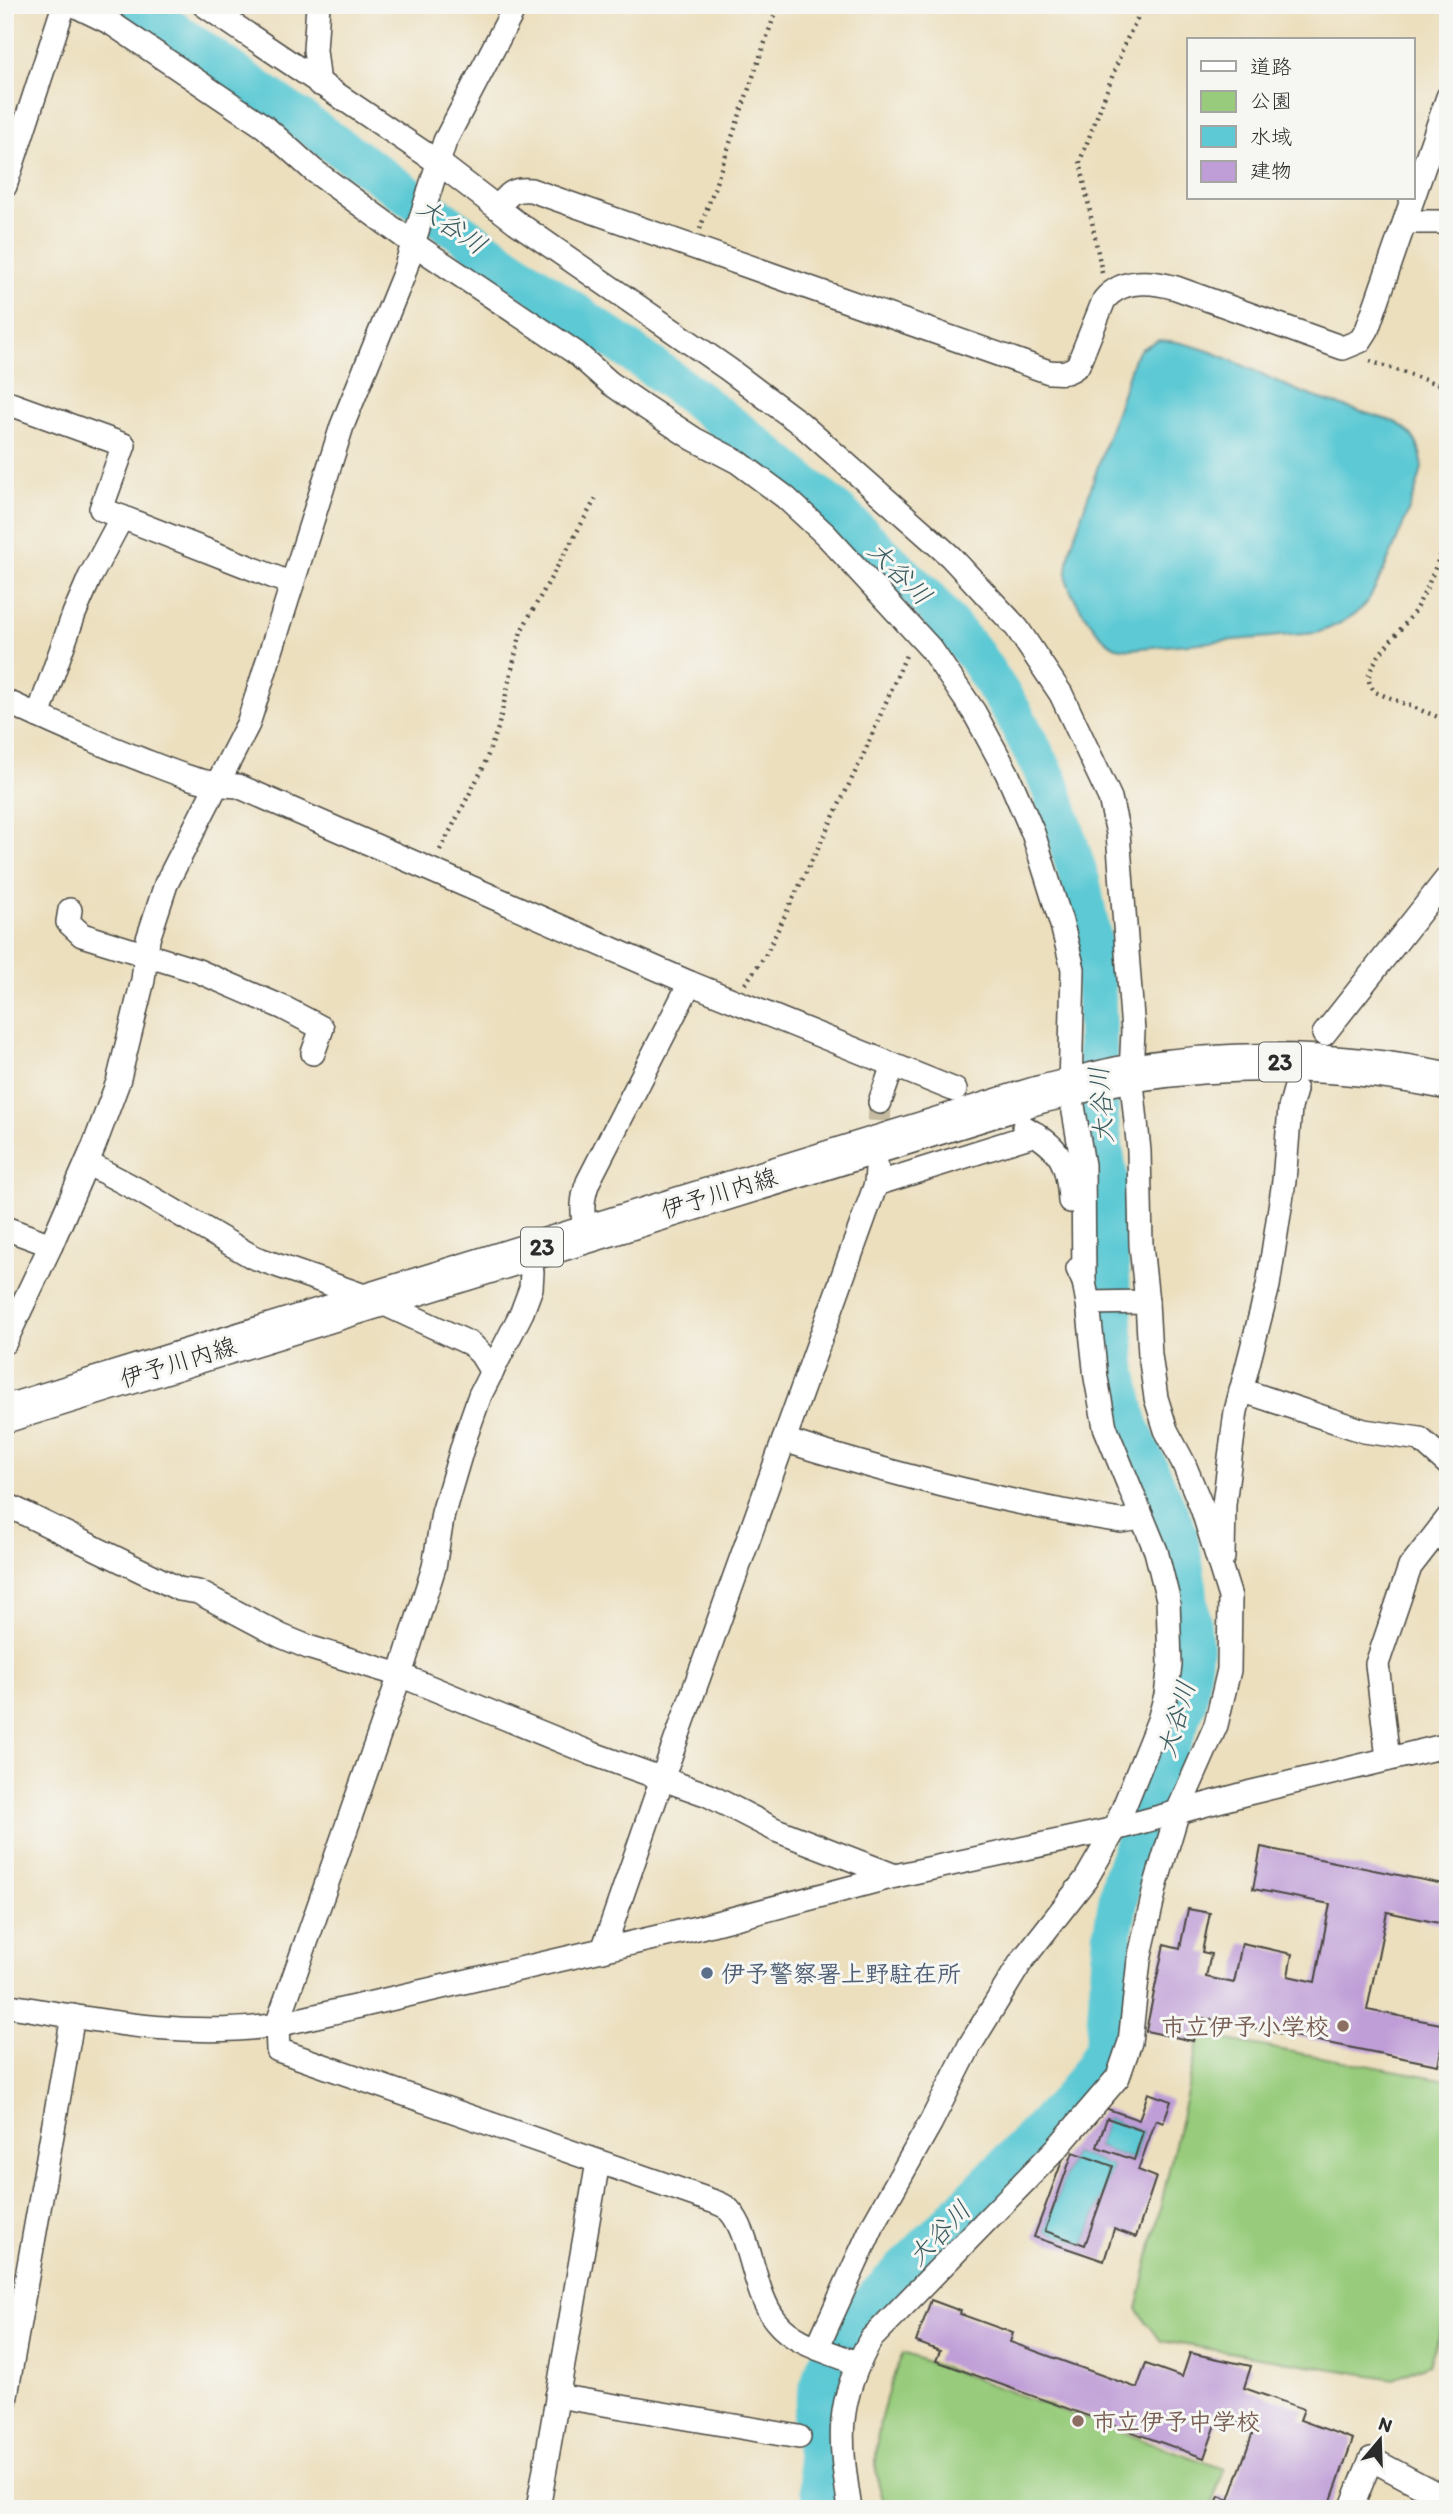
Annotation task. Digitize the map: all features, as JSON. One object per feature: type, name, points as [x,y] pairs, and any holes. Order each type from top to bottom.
[{"type":"main road","name":"伊予川内線","points":[[5,1414],[1038,1096],[1099,1081],[1219,1065],[1289,1062],[1362,1066],[1448,1081]]},
{"type":"street","points":[[5,186],[64,5]]},
{"type":"street","points":[[74,5],[111,23],[265,127],[313,170],[576,353],[628,395],[694,439],[738,462],[785,497],[825,535],[932,649],[974,712],[1007,773],[1033,833],[1062,925],[1099,1081],[1139,1151],[1142,1302],[1156,1398],[1166,1430],[1202,1508],[1230,1597],[1229,1670],[1216,1725],[1174,1812],[1137,1971],[1130,2042],[1118,2077],[1057,2148],[871,2339],[854,2362],[843,2416],[843,2461],[850,2509]]},
{"type":"street","points":[[204,5],[728,369],[801,424],[950,556],[1017,628],[1061,694],[1110,798],[1118,833],[1133,1031],[1099,1081],[1083,1166],[1096,1378],[1105,1427],[1156,1551],[1168,1599],[1170,1665],[1166,1695],[1120,1828],[1086,1879],[1021,1962],[970,2045],[931,2122],[873,2225],[821,2350]]},
{"type":"street","points":[[318,5],[315,50],[319,84]]},
{"type":"street","points":[[5,1342],[87,1163],[118,1082],[143,980],[148,939],[166,884],[248,724],[342,426],[403,276],[445,141],[516,5]]},
{"type":"street","points":[[1414,196],[1448,97]]},
{"type":"street","points":[[498,208],[511,191],[520,188],[531,190],[1049,372],[1063,374],[1071,372],[1078,365],[1104,300],[1112,292],[1142,282],[1163,284],[1333,346],[1343,348],[1352,345],[1360,341],[1367,330],[1413,200]]},
{"type":"street","points":[[1405,222],[1448,222]]},
{"type":"street","points":[[5,402],[124,445],[101,509],[292,584]]},
{"type":"street","points":[[38,716],[74,614],[122,517]]},
{"type":"street","points":[[5,701],[110,748],[196,781],[214,786],[238,786],[691,983],[955,1090]]},
{"type":"street","points":[[1324,1034],[1448,877]]},
{"type":"street","points":[[70,910],[68,922],[82,935],[198,971],[323,1028],[313,1053]]},
{"type":"street","points":[[586,1234],[581,1211],[582,1197],[588,1182],[691,983]]},
{"type":"street","points":[[880,1102],[893,1065]]},
{"type":"street","points":[[1223,1577],[1224,1504],[1236,1411],[1268,1286],[1284,1181],[1290,1108],[1295,1090]]},
{"type":"street","points":[[603,1951],[877,1176],[1030,1130],[1061,1156],[1069,1175],[1072,1258],[1091,1296]]},
{"type":"street","points":[[87,1163],[253,1257],[376,1300],[471,1344],[492,1372]]},
{"type":"street","points":[[5,1228],[51,1245]]},
{"type":"street","points":[[527,1252],[532,1272],[531,1288],[522,1312],[480,1395],[466,1435],[443,1513],[434,1567],[400,1675],[277,2025],[278,2050],[728,2208],[741,2234],[766,2305],[776,2322],[801,2341],[854,2362]]},
{"type":"street","points":[[1091,1296],[1142,1302]]},
{"type":"street","points":[[1241,1390],[1364,1431],[1420,1439],[1448,1464]]},
{"type":"street","points":[[784,1440],[873,1468],[975,1494],[1121,1521],[1142,1518]]},
{"type":"street","points":[[5,1504],[179,1590],[198,1592],[281,1636],[339,1658],[400,1675],[568,1744],[708,1795],[776,1830],[895,1876]]},
{"type":"street","points":[[1388,1759],[1377,1664],[1410,1567],[1448,1518]]},
{"type":"street","points":[[5,2005],[149,2028],[240,2031],[277,2025],[603,1951],[895,1876],[1120,1828],[1174,1812],[1448,1745]]},
{"type":"street","points":[[5,2401],[73,2016]]},
{"type":"street","points":[[538,2509],[598,2162]]},
{"type":"street","points":[[557,2396],[799,2438]]},
{"type":"street","points":[[1351,2509],[1371,2459],[1448,2500]]},
{"type":"path","points":[[695,246],[778,5]]},
{"type":"path","points":[[1112,292],[1103,281],[1080,160],[1125,43],[1144,5]]},
{"type":"path","points":[[1352,345],[1364,359],[1448,389]]},
{"type":"path","points":[[429,869],[483,768],[498,728],[521,631],[596,498]]},
{"type":"path","points":[[1448,535],[1435,570],[1414,611],[1379,656],[1369,674],[1370,685],[1376,692],[1448,721]]},
{"type":"path","points":[[734,1000],[765,956],[862,758],[916,632]]},
{"type":"green space","points":[[1200,2035],[1448,2080],[1448,2321],[1444,2322],[1429,2364],[1394,2379],[1161,2341],[1137,2309]]},
{"type":"green space","points":[[903,2353],[1224,2469],[1210,2509],[886,2509],[877,2477],[877,2445],[886,2397]]},
{"type":"water","points":[[1158,340],[1212,352],[1301,392],[1395,422],[1414,439],[1420,451],[1422,465],[1415,493],[1378,582],[1369,599],[1352,616],[1316,633],[1130,649],[1116,647],[1108,642],[1086,616],[1073,596],[1067,580],[1071,547],[1134,358],[1141,349]]},
{"type":"water","points":[[1107,2118],[1143,2131],[1134,2160],[1097,2147]]},
{"type":"water","points":[[1073,2152],[1113,2166],[1085,2245],[1045,2231]]},
{"type":"building","points":[[1261,1847],[1448,1885],[1448,1925],[1387,1912],[1367,2010],[1446,2025],[1438,2065],[1198,2017],[1193,2041],[1146,2031],[1164,1944],[1180,1948],[1188,1909],[1210,1913],[1202,1952],[1211,1954],[1206,1977],[1234,1983],[1242,1943],[1292,1954],[1288,1976],[1315,1982],[1330,1904],[1253,1889]]},
{"type":"building","points":[[1148,2093],[1171,2101],[1163,2123],[1156,2120],[1138,2170],[1156,2177],[1136,2237],[1114,2229],[1104,2261],[1034,2237],[1065,2153],[1105,2108],[1139,2120]],"holes":[[[1107,2118],[1143,2131],[1134,2160],[1097,2147]],[[1073,2152],[1113,2166],[1085,2245],[1045,2231]]]},
{"type":"building","points":[[931,2300],[961,2311],[960,2314],[1013,2333],[1010,2342],[1137,2388],[1146,2364],[1182,2377],[1190,2353],[1251,2366],[1244,2388],[1304,2409],[1300,2420],[1353,2439],[1328,2509],[1214,2509],[1219,2496],[1229,2500],[1254,2429],[1219,2416],[1204,2458],[936,2361],[940,2351],[916,2342]]},
{"type":"waterway","name":"大谷川","points":[[137,5],[667,377],[755,444],[840,514],[926,597],[975,655],[1013,713],[1049,782],[1081,884],[1095,957],[1099,1120],[1109,1185],[1107,1231],[1116,1365],[1128,1423],[1178,1535],[1187,1586],[1193,1647],[1187,1701],[1122,1878],[1113,1932],[1105,2046],[1094,2067],[1068,2102],[845,2329],[822,2376],[812,2420],[823,2509]]},
{"type":"tunnel","points":[[878,1155],[880,1102]]},
{"type":"place","name":"伊予警察署上野駐在所","points":[[707,1973]]},
{"type":"place","name":"市立伊予小学校","points":[[1343,2026]]},
{"type":"place","name":"市立伊予中学校","points":[[1078,2421]]}]
